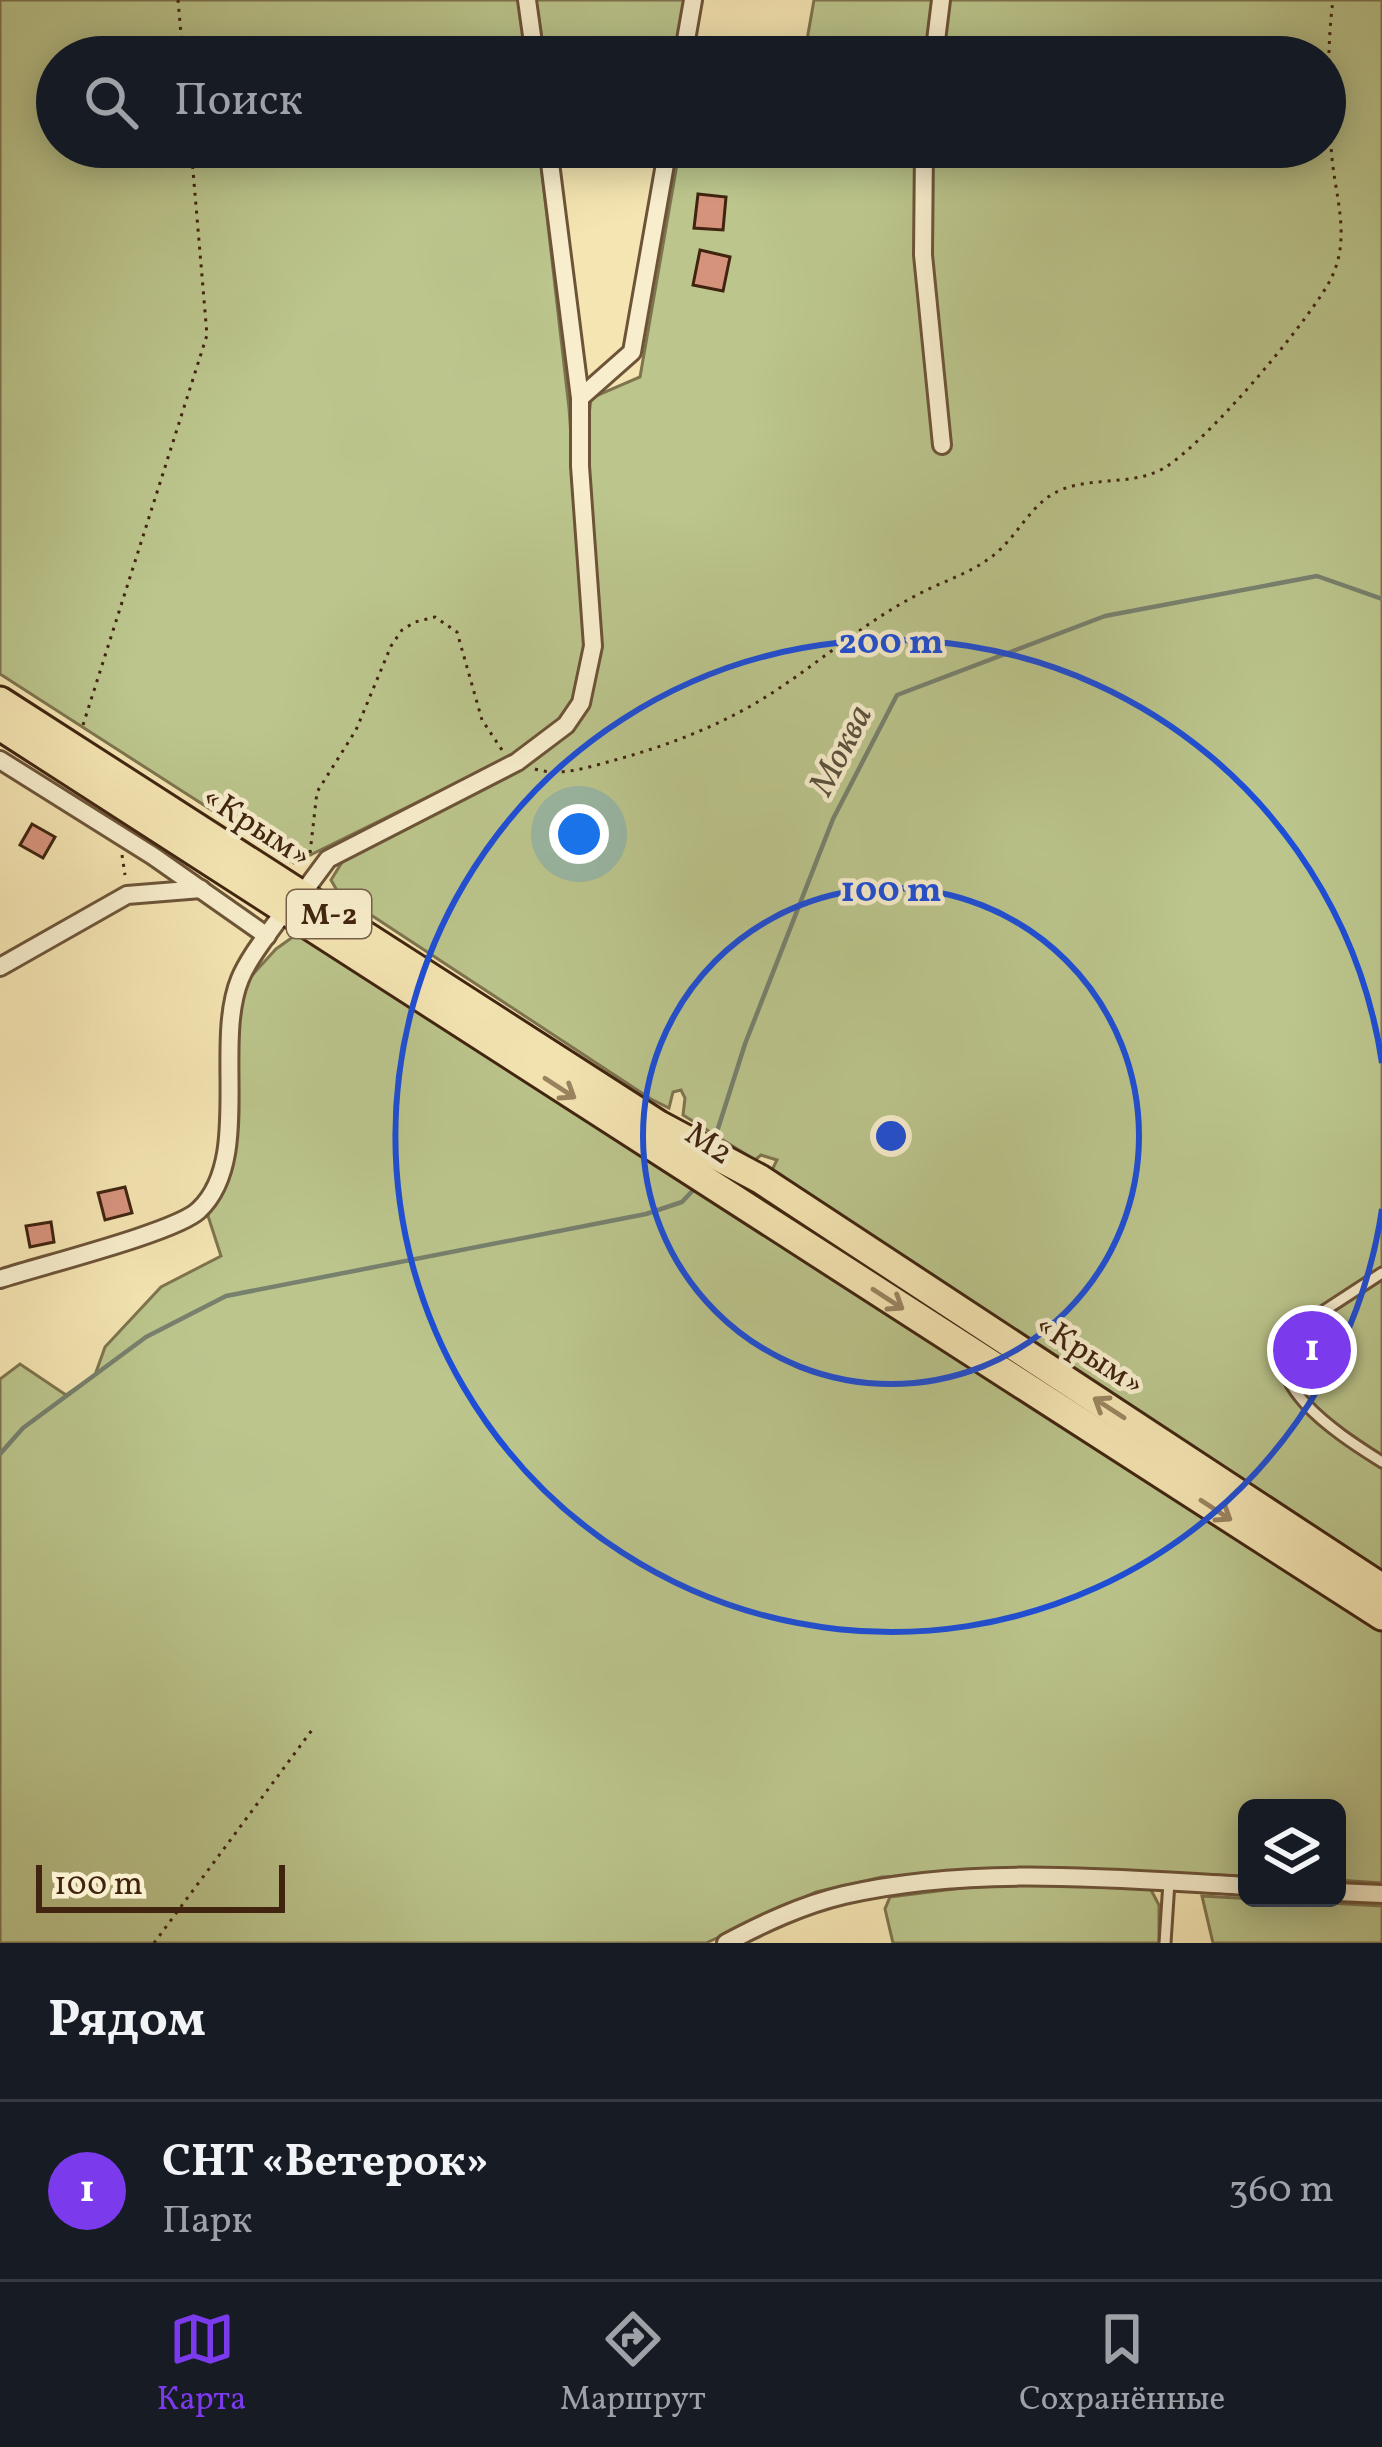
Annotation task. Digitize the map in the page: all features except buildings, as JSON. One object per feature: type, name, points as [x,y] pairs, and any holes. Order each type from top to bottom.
[{"type":"highway","name":"«Крым»","points":[[0,701],[659,1125],[760,1179],[1382,1588]]},
{"type":"highway","name":"М2","points":[[0,726],[294,902],[1382,1616]]},
{"type":"street","points":[[527,0],[532,36]]},
{"type":"street","points":[[687,36],[693,0]]},
{"type":"street","points":[[937,36],[941,0]]},
{"type":"street","points":[[0,1279],[166,1227],[200,1210],[216,1186],[223,1161],[232,1019],[240,980],[268,936],[328,859],[517,762],[566,725],[581,704],[593,646],[580,398],[551,168]]},
{"type":"street","points":[[580,398],[632,352],[664,168]]},
{"type":"street","points":[[924,168],[923,255],[942,445]]},
{"type":"street","points":[[0,760],[268,936]]},
{"type":"street","points":[[0,967],[127,895],[201,890]]},
{"type":"street","points":[[726,1943],[786,1913],[845,1895],[914,1884],[1000,1879],[1238,1886]]},
{"type":"street","points":[[1346,1892],[1382,1894]]},
{"type":"lane","points":[[1382,1273],[1293,1330],[1283,1343],[1282,1361],[1299,1398],[1382,1462]]},
{"type":"lane","points":[[1166,1943],[1169,1882]]},
{"type":"path","points":[[178,0],[181,36]]},
{"type":"path","points":[[1333,36],[1334,0]]},
{"type":"path","points":[[75,750],[207,335],[193,168]]},
{"type":"path","points":[[309,858],[317,792],[356,730],[391,646],[415,622],[436,617],[457,632],[482,720],[507,758],[542,772],[572,771],[697,735],[753,705],[914,596],[966,574],[998,552],[1049,496],[1075,484],[1123,480],[1161,470],[1272,359],[1327,286],[1341,256],[1344,227],[1332,168]]},
{"type":"path","points":[[119,835],[127,895]]},
{"type":"path","points":[[154,1943],[312,1730]]},
{"type":"green space","points":[[0,0],[519,0],[524,36],[36,36],[36,168],[541,168],[569,408],[586,646],[578,692],[561,718],[507,758],[294,863],[0,674]]},
{"type":"green space","points":[[531,0],[686,0],[680,36],[536,36]]},
{"type":"green space","points":[[814,0],[937,0],[933,36],[808,36]]},
{"type":"green space","points":[[945,0],[1382,0],[1382,1570],[771,1172],[777,1160],[761,1155],[755,1160],[683,1115],[681,1090],[673,1092],[669,1108],[651,1099],[339,894],[331,880],[344,859],[418,821],[586,709],[597,650],[587,474],[591,398],[640,377],[676,168],[1346,168],[1346,36],[941,36]]},
{"type":"green space","points":[[317,933],[1382,1614],[1382,1883],[1346,1881],[1346,1799],[1238,1799],[1238,1876],[1013,1870],[882,1877],[816,1892],[706,1943],[0,1943],[0,1379],[20,1364],[66,1395],[95,1375],[105,1347],[161,1287],[221,1256],[208,1216],[225,1162],[234,1019],[245,983],[297,934]]},
{"type":"green space","points":[[1002,1883],[1150,1888],[1159,1905],[1159,1943],[893,1943],[885,1909],[890,1897]]},
{"type":"green space","points":[[1202,1896],[1238,1898],[1238,1907],[1382,1906],[1382,1943],[1213,1943]]},
{"type":"waterway","name":"Моква","points":[[714,1141],[745,1044],[833,819],[897,695],[1105,616],[1317,576],[1382,599]]},
{"type":"waterway","name":"Моква","points":[[0,1454],[23,1428],[146,1337],[226,1296],[646,1214],[682,1202],[697,1186]]},
{"type":"place","name":"СНТ «Ветерок»","points":[[1312,1350]]}]
